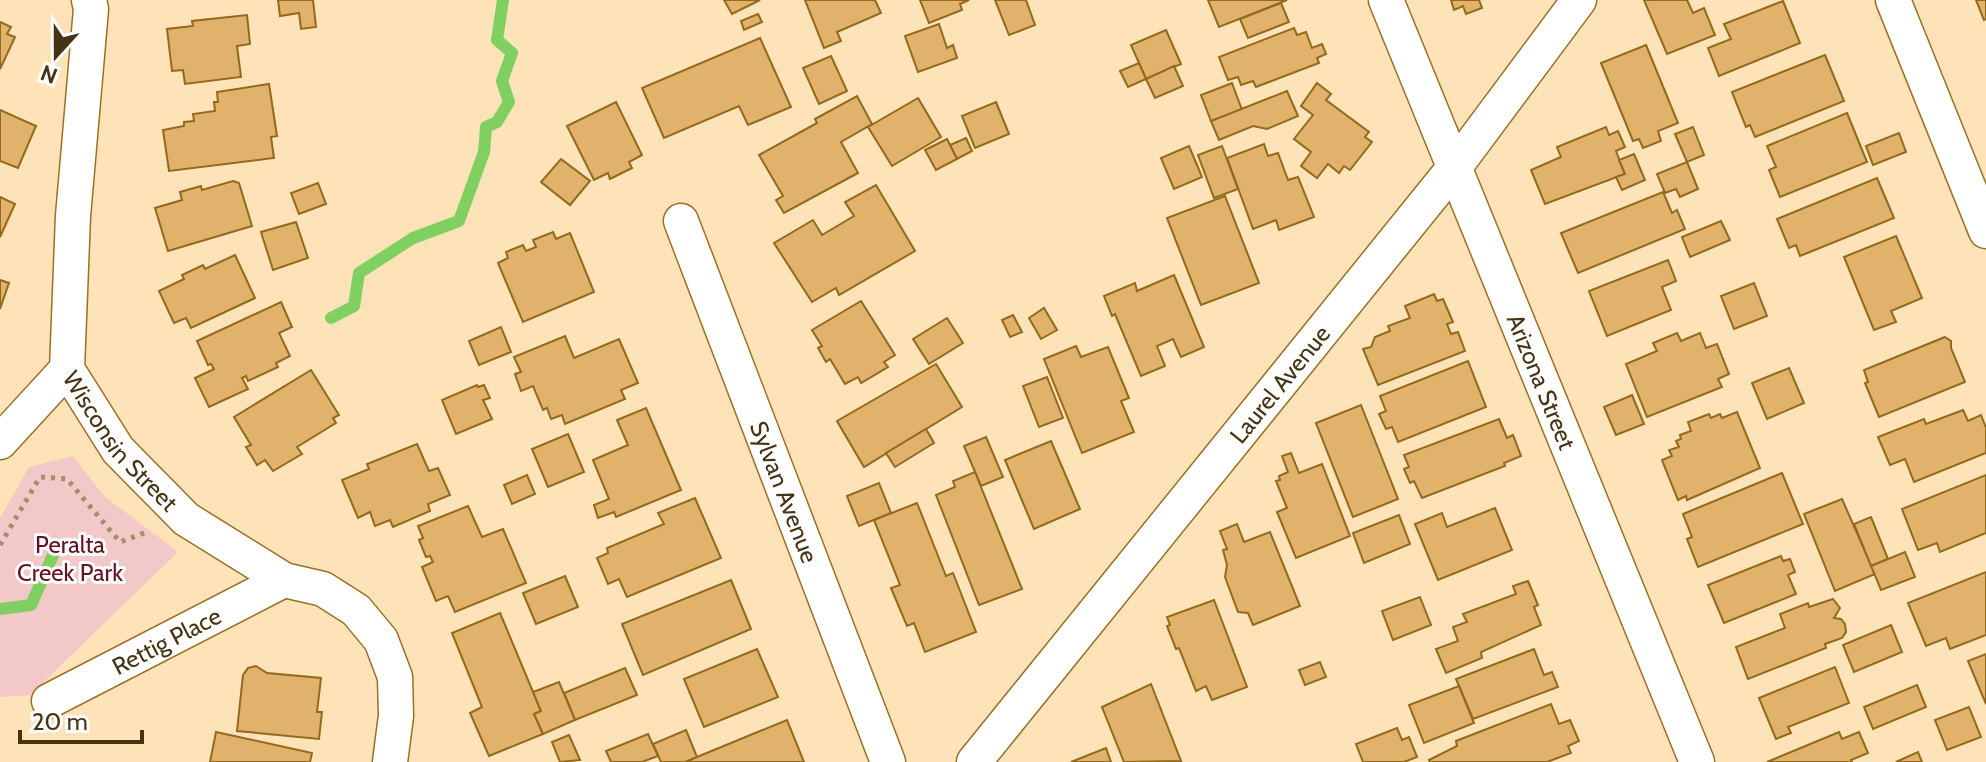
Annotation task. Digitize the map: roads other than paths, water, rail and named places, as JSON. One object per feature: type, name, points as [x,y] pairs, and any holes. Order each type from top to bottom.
[{"type":"street","name":"Wisconsin Street","points":[[89,0],[91,9],[73,216],[67,369],[118,450],[186,519],[284,580],[323,589],[356,610],[381,640],[395,677],[396,716],[390,762]]},
{"type":"street","name":"Arizona Street","points":[[1386,0],[1697,762]]},
{"type":"street","name":"Laurel Avenue","points":[[974,762],[1454,168],[1579,0]]},
{"type":"street","points":[[1893,0],[1986,231]]},
{"type":"street","name":"Sylvan Avenue","points":[[681,221],[888,762]]},
{"type":"street","points":[[0,442],[67,369]]},
{"type":"street","name":"Rettig Place","points":[[49,701],[284,580]]},
{"type":"waterway","points":[[331,318],[354,306],[359,273],[413,238],[459,221],[484,152],[486,127],[497,122],[509,102],[502,81],[512,53],[497,40],[503,0]]},
{"type":"waterway","points":[[0,609],[31,605],[57,546]]},
{"type":"park label","name":"Peralta Creek Park","points":[[70,558]]}]
